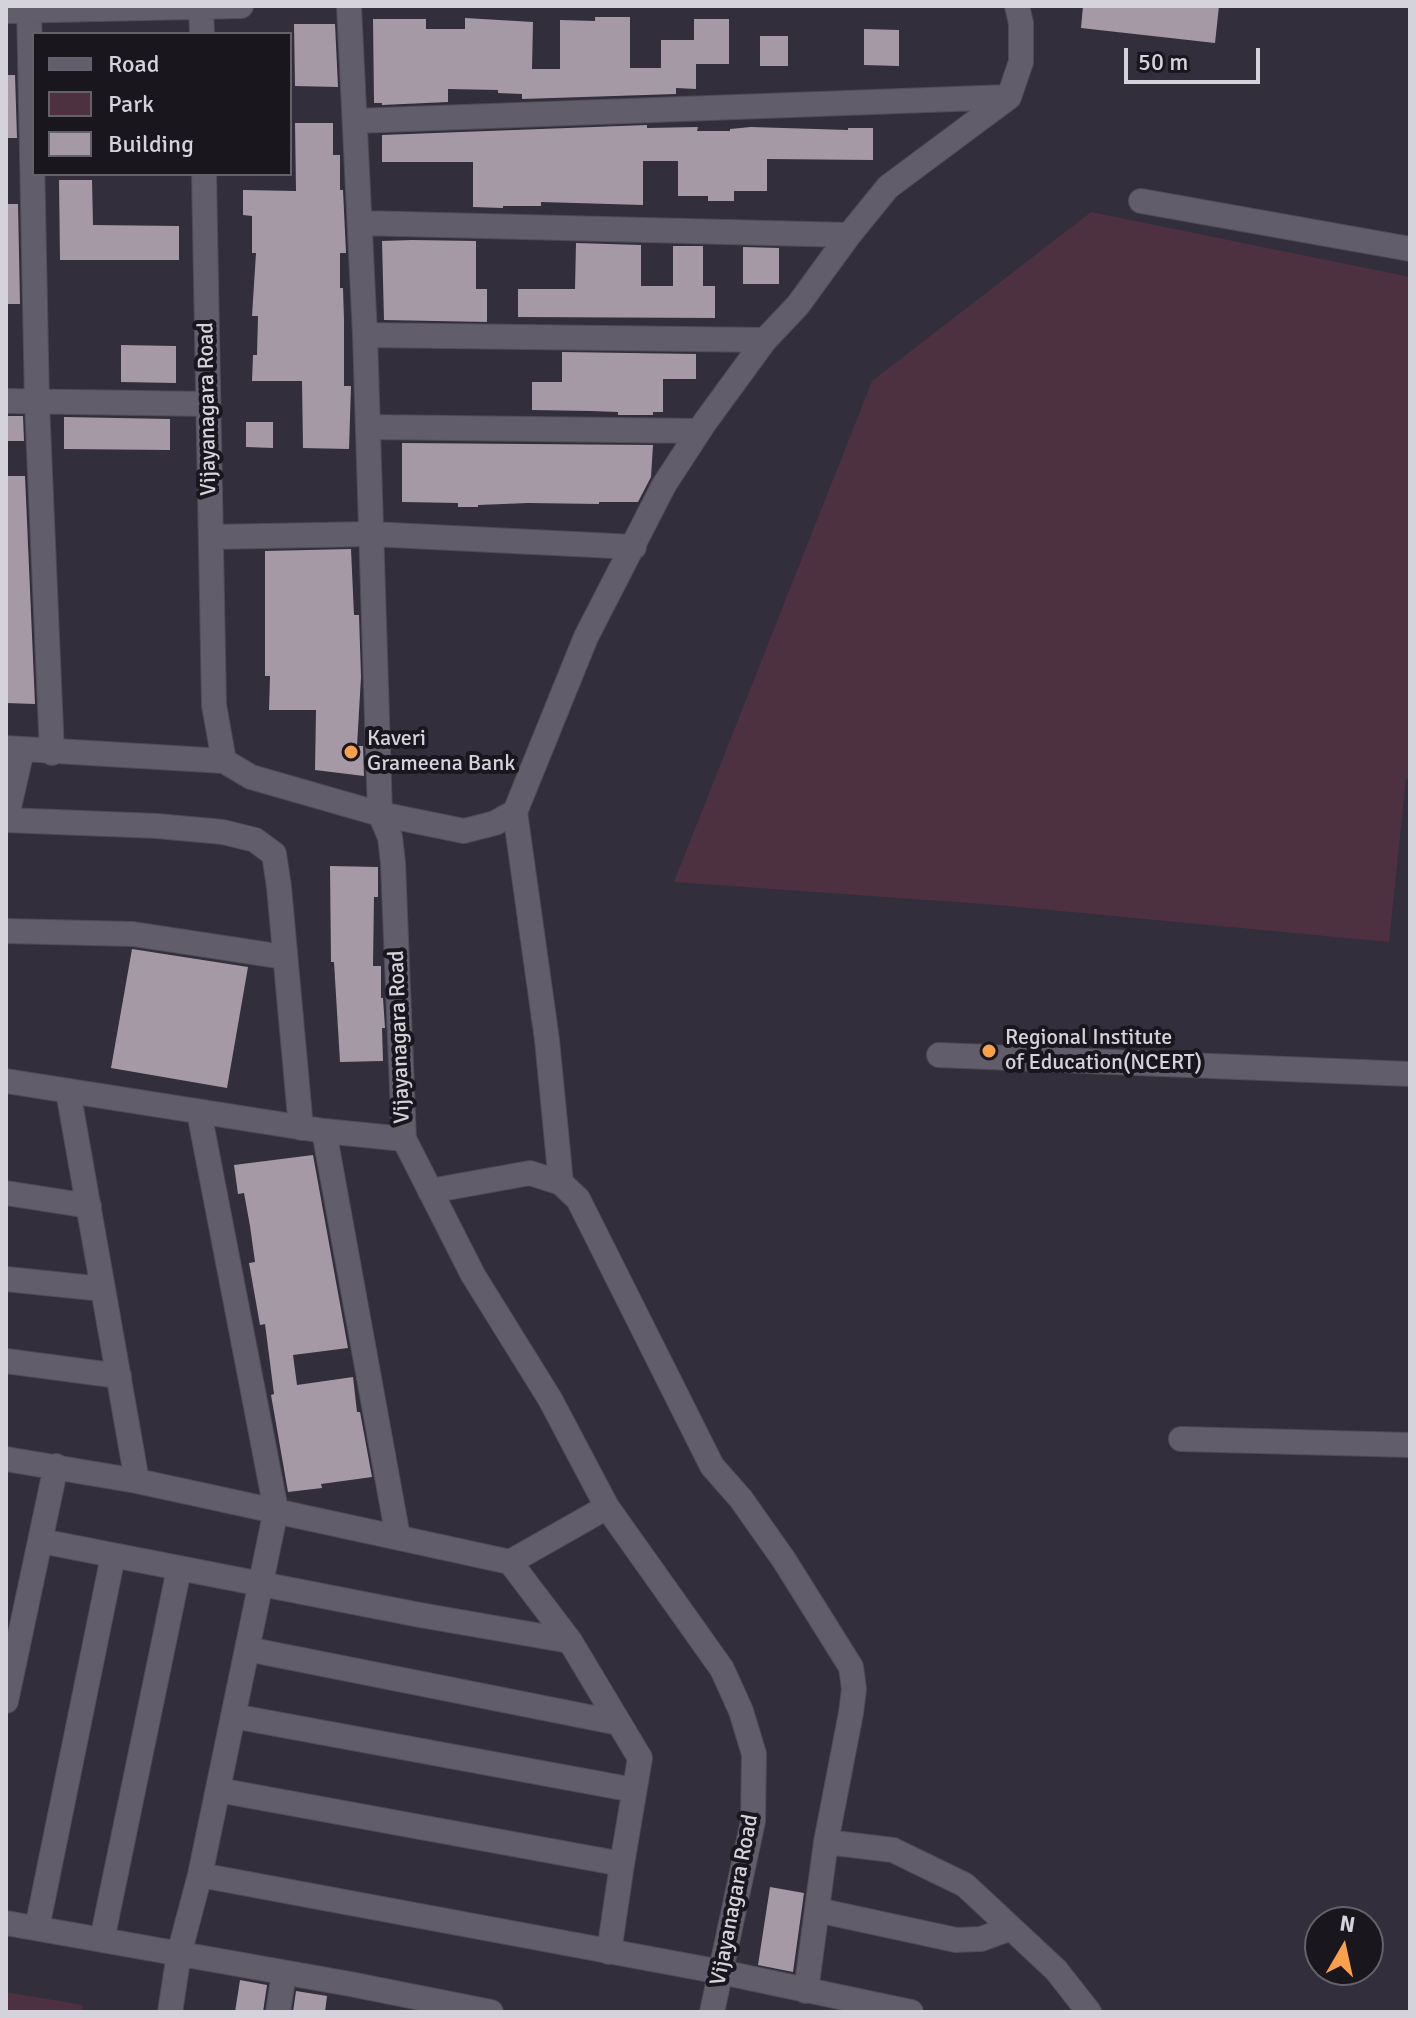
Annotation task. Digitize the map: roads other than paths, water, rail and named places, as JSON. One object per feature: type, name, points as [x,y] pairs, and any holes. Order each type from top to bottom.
[{"type":"street","points":[[201,6],[202,32]]},
{"type":"street","points":[[52,753],[21,9],[241,6]]},
{"type":"street","name":"Vijayanagara Road","points":[[349,6],[365,335],[380,814],[390,837],[393,863],[404,1139],[473,1275],[550,1399],[607,1507],[722,1669],[741,1711],[754,1754],[753,1821],[712,2012]]},
{"type":"street","points":[[561,1183],[547,1040],[515,812],[586,637],[664,485],[765,340],[798,305],[888,187],[1009,97],[1021,62],[1021,23],[1017,6]]},
{"type":"street","points":[[355,121],[1009,97]]},
{"type":"street","name":"Vijayanagara Road","points":[[204,176],[214,705],[224,761]]},
{"type":"street","points":[[1141,201],[1410,249]]},
{"type":"street","points":[[360,223],[849,235]]},
{"type":"street","points":[[365,335],[765,340]]},
{"type":"street","points":[[6,401],[208,404]]},
{"type":"street","points":[[368,427],[699,431]]},
{"type":"street","points":[[211,537],[371,534],[634,547]]},
{"type":"street","points":[[398,1537],[312,1129],[284,957],[274,854],[255,840],[223,832],[6,820],[14,749],[224,761],[251,777],[380,814],[464,831],[495,823],[515,812]]},
{"type":"street","points":[[6,931],[133,934],[284,957]]},
{"type":"street","points":[[939,1055],[1410,1074]]},
{"type":"street","points":[[6,1081],[312,1129],[404,1139]]},
{"type":"street","points":[[68,1091],[137,1481]]},
{"type":"street","points":[[170,2012],[179,1954],[200,1875],[276,1510],[199,1112]]},
{"type":"street","points":[[430,1191],[530,1173],[561,1183],[578,1199],[712,1466],[741,1499],[784,1560],[851,1667],[854,1689],[851,1713],[826,1842],[806,1991]]},
{"type":"street","points":[[6,1193],[89,1206]]},
{"type":"street","points":[[6,1279],[103,1289]]},
{"type":"street","points":[[6,1361],[119,1376]]},
{"type":"street","points":[[1181,1439],[1410,1445]]},
{"type":"street","points":[[6,1459],[137,1481],[510,1562],[570,1641],[640,1758],[609,1952]]},
{"type":"street","points":[[6,1701],[56,1466]]},
{"type":"street","points":[[510,1562],[607,1507]]},
{"type":"street","points":[[41,1541],[570,1641]]},
{"type":"street","points":[[37,1928],[113,1556]]},
{"type":"street","points":[[102,1940],[179,1569]]},
{"type":"street","points":[[247,1649],[619,1723]]},
{"type":"street","points":[[233,1716],[634,1790]]},
{"type":"street","points":[[218,1790],[622,1864]]},
{"type":"street","points":[[826,1842],[893,1850],[965,1885],[1056,1970],[1089,2012]]},
{"type":"street","points":[[200,1875],[721,1972],[911,2012]]},
{"type":"street","points":[[817,1910],[956,1940],[981,1939],[1011,1928]]},
{"type":"street","points":[[6,1923],[491,2012]]},
{"type":"street","points":[[278,2012],[284,1973]]},
{"type":"place","name":"Kaveri Grameena Bank","points":[[351,752]]},
{"type":"place","name":"Regional Institute of Education(NCERT)","points":[[989,1051]]}]
